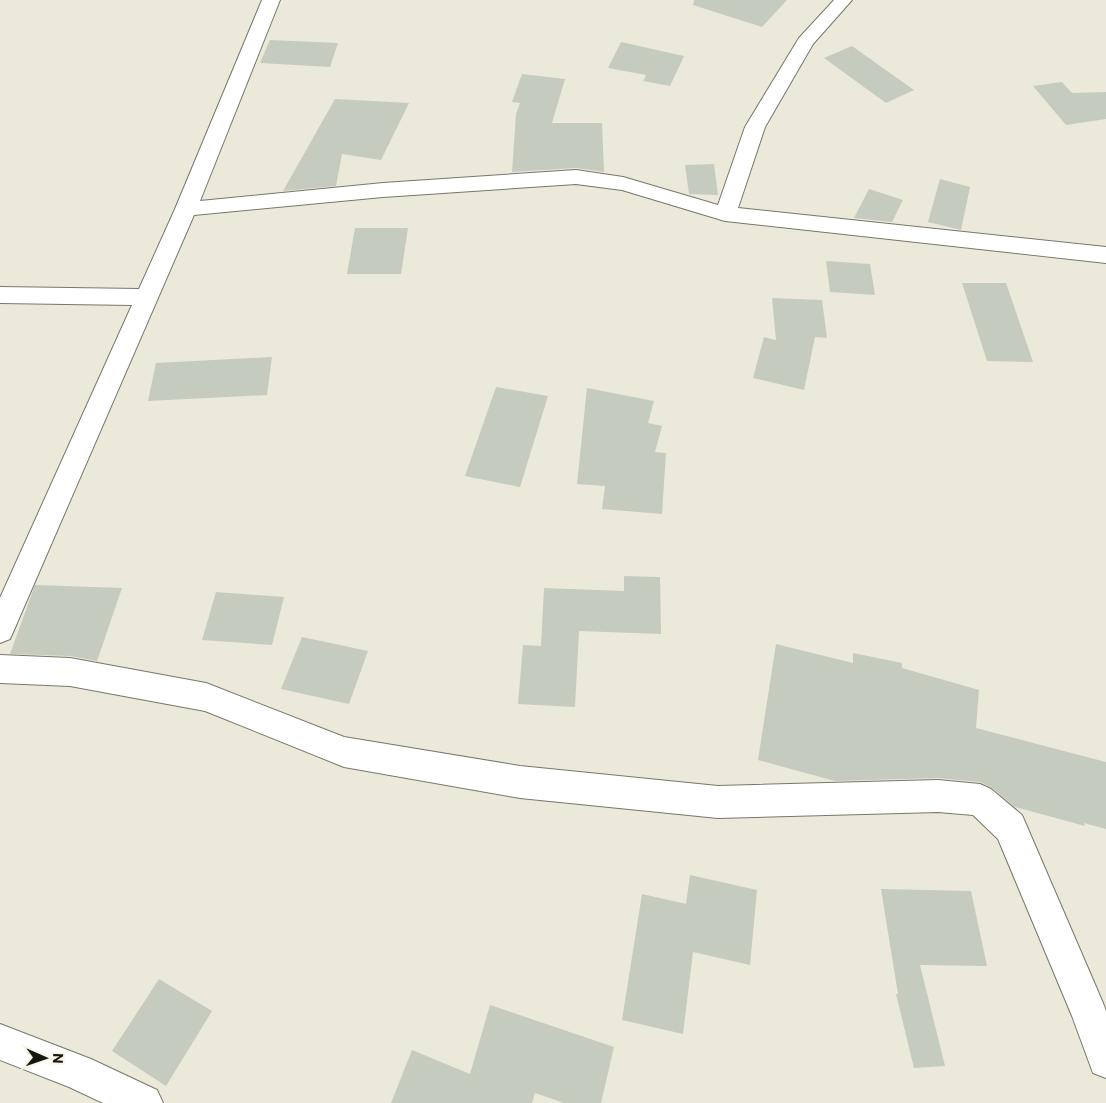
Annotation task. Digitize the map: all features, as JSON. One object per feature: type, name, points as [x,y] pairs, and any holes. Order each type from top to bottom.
[{"type":"street","points":[[0,630],[186,209],[271,0]]},
{"type":"street","points":[[725,214],[755,127],[805,42],[843,0]]},
{"type":"street","points":[[186,209],[383,190],[576,177],[623,184],[725,214],[1106,255]]},
{"type":"street","points":[[0,295],[148,297]]},
{"type":"street","points":[[0,669],[70,672],[206,697],[344,752],[520,782],[718,802],[938,796],[980,800],[1010,827],[1090,1016],[1106,1060]]},
{"type":"street","points":[[0,1042],[78,1072],[144,1103]]},
{"type":"building","points":[[694,0],[787,0],[762,27],[693,5]]},
{"type":"building","points":[[270,40],[338,43],[330,67],[260,63]]},
{"type":"building","points":[[621,42],[684,56],[670,86],[643,81],[646,75],[608,68]]},
{"type":"building","points":[[852,46],[914,90],[886,103],[824,58]]},
{"type":"building","points":[[522,74],[565,79],[552,123],[602,123],[604,172],[576,168],[512,172],[516,114],[520,103],[512,102]]},
{"type":"building","points":[[1062,82],[1072,93],[1106,92],[1106,119],[1066,125],[1033,86]]},
{"type":"building","points":[[335,99],[409,103],[381,160],[342,154],[336,186],[283,191]]},
{"type":"building","points":[[714,164],[718,195],[689,194],[685,165]]},
{"type":"building","points":[[940,179],[970,187],[961,230],[928,222]]},
{"type":"building","points":[[869,189],[903,200],[892,222],[854,218]]},
{"type":"building","points":[[355,228],[408,228],[401,274],[347,274]]},
{"type":"building","points":[[826,261],[870,264],[875,295],[830,292]]},
{"type":"building","points":[[962,283],[1006,283],[1033,362],[987,361]]},
{"type":"building","points":[[772,298],[822,300],[827,338],[815,337],[804,390],[753,378],[764,337],[776,340]]},
{"type":"building","points":[[272,357],[267,395],[148,401],[156,363]]},
{"type":"building","points":[[496,387],[548,396],[520,487],[465,476]]},
{"type":"building","points":[[587,388],[654,401],[648,423],[662,426],[655,452],[666,453],[662,514],[602,509],[605,486],[577,484]]},
{"type":"building","points":[[624,576],[660,577],[661,634],[579,631],[575,707],[518,704],[523,645],[541,646],[544,588],[624,591]]},
{"type":"building","points":[[35,585],[122,588],[97,661],[70,656],[10,654]]},
{"type":"building","points":[[216,592],[284,597],[272,645],[202,640]]},
{"type":"building","points":[[302,637],[368,651],[349,704],[281,689]]},
{"type":"building","points":[[776,644],[853,663],[853,653],[902,663],[902,668],[979,690],[976,728],[1106,762],[1106,829],[1084,823],[1085,826],[1015,807],[992,788],[980,782],[938,778],[835,781],[758,760]]},
{"type":"building","points":[[690,875],[757,890],[750,965],[693,952],[683,1034],[622,1020],[642,894],[686,904]]},
{"type":"building","points":[[881,889],[971,891],[987,966],[920,965],[945,1066],[914,1068],[896,994],[898,994]]},
{"type":"building","points":[[159,979],[212,1011],[166,1086],[112,1051]]},
{"type":"building","points":[[490,1005],[614,1047],[601,1103],[564,1103],[535,1093],[532,1103],[391,1103],[412,1050],[470,1074]]}]
